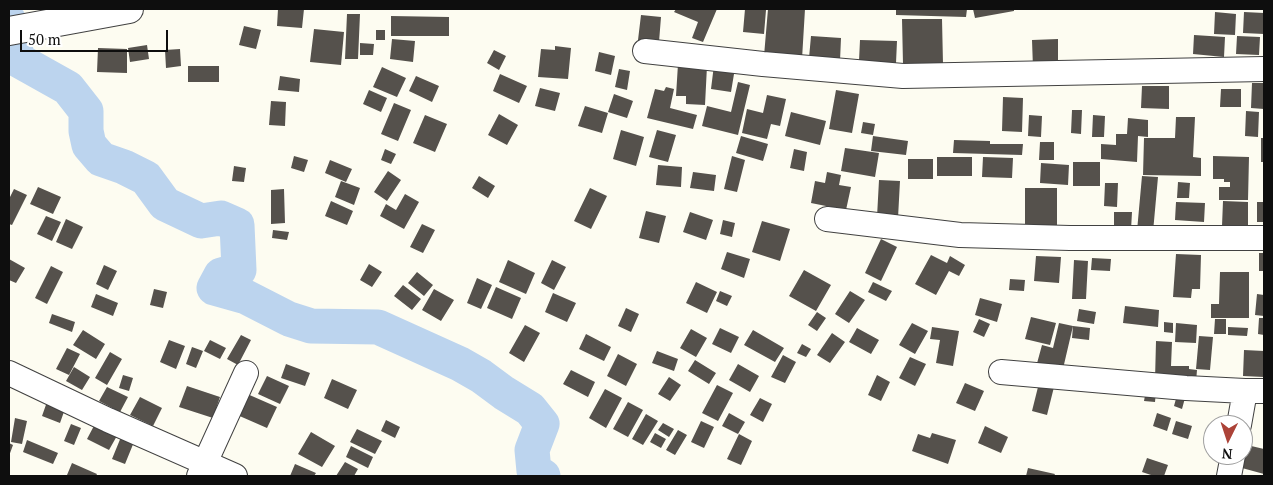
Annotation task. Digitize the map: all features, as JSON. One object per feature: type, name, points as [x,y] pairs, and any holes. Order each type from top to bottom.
[{"type":"street","points":[[9,31],[130,9]]},
{"type":"street","points":[[645,51],[753,63],[903,76],[1264,69]]},
{"type":"street","points":[[827,219],[960,236],[1264,238]]},
{"type":"street","points":[[9,372],[108,420],[202,469],[236,476]]},
{"type":"street","points":[[1001,372],[1255,391],[1244,415]]},
{"type":"street","points":[[202,469],[246,373]]},
{"type":"building","points":[[278,9],[304,9],[302,28],[277,26]]},
{"type":"building","points":[[676,9],[717,9],[703,42],[692,38],[698,22],[674,12]]},
{"type":"building","points":[[745,9],[766,10],[764,34],[743,32]]},
{"type":"building","points":[[768,9],[805,9],[802,59],[764,56]]},
{"type":"building","points":[[896,9],[967,9],[966,17],[896,15]]},
{"type":"building","points":[[973,9],[1014,9],[1014,11],[975,18]]},
{"type":"building","points":[[1215,12],[1236,14],[1235,35],[1214,34]]},
{"type":"building","points":[[1244,12],[1264,13],[1264,34],[1243,33]]},
{"type":"building","points":[[347,14],[360,14],[358,59],[345,59]]},
{"type":"building","points":[[641,15],[661,17],[659,42],[638,40]]},
{"type":"building","points":[[391,16],[449,17],[449,36],[391,36]]},
{"type":"building","points":[[902,19],[942,19],[943,64],[903,64]]},
{"type":"building","points":[[244,26],[261,30],[256,49],[239,45]]},
{"type":"building","points":[[314,29],[344,32],[341,65],[310,62]]},
{"type":"building","points":[[376,30],[385,30],[385,40],[376,40]]},
{"type":"building","points":[[1194,35],[1225,37],[1224,57],[1193,54]]},
{"type":"building","points":[[811,36],[841,38],[840,61],[809,58]]},
{"type":"building","points":[[1237,36],[1260,37],[1259,55],[1236,54]]},
{"type":"building","points":[[392,39],[415,41],[413,62],[390,59]]},
{"type":"building","points":[[1058,39],[1058,68],[1033,68],[1032,40]]},
{"type":"building","points":[[860,40],[897,41],[896,63],[859,61]]},
{"type":"building","points":[[360,43],[374,44],[373,55],[360,55]]},
{"type":"building","points":[[147,45],[149,59],[130,62],[128,48]]},
{"type":"building","points":[[555,46],[571,48],[568,79],[538,77],[541,49],[555,50]]},
{"type":"building","points":[[98,48],[127,49],[127,73],[97,72]]},
{"type":"building","points":[[180,49],[181,66],[166,68],[165,50]]},
{"type":"building","points":[[494,50],[506,56],[499,70],[487,63]]},
{"type":"building","points":[[599,52],[615,56],[611,75],[595,71]]},
{"type":"building","points":[[678,64],[707,66],[705,105],[686,104],[686,96],[676,96]]},
{"type":"building","points":[[714,65],[735,68],[731,92],[711,89]]},
{"type":"building","points":[[188,66],[219,66],[219,82],[188,82]]},
{"type":"building","points":[[382,67],[406,78],[397,97],[373,87]]},
{"type":"building","points":[[619,69],[630,71],[627,90],[615,87]]},
{"type":"building","points":[[500,74],[527,86],[519,103],[493,91]]},
{"type":"building","points":[[280,76],[300,79],[299,92],[278,90]]},
{"type":"building","points":[[416,76],[439,86],[432,102],[409,91]]},
{"type":"building","points":[[738,82],[750,85],[738,135],[702,126],[707,106],[731,112]]},
{"type":"building","points":[[1252,83],[1264,83],[1264,109],[1251,108]]},
{"type":"building","points":[[1142,86],[1169,86],[1169,109],[1141,108]]},
{"type":"building","points":[[666,87],[674,89],[670,108],[697,115],[693,129],[647,118],[655,89],[664,91]]},
{"type":"building","points":[[540,88],[560,93],[555,111],[535,106]]},
{"type":"building","points":[[1221,89],[1241,89],[1241,107],[1220,107]]},
{"type":"building","points":[[369,90],[387,98],[381,112],[363,104]]},
{"type":"building","points":[[836,90],[859,94],[852,133],[829,129]]},
{"type":"building","points":[[614,94],[633,101],[627,118],[608,112]]},
{"type":"building","points":[[767,95],[786,99],[780,126],[771,124],[767,139],[742,133],[747,109],[763,113]]},
{"type":"building","points":[[1003,97],[1023,98],[1022,132],[1002,131]]},
{"type":"building","points":[[271,101],[286,102],[285,126],[269,125]]},
{"type":"building","points":[[394,103],[411,110],[398,141],[381,134]]},
{"type":"building","points":[[585,106],[608,113],[602,133],[578,126]]},
{"type":"building","points":[[1072,110],[1082,110],[1081,134],[1071,133]]},
{"type":"building","points":[[1246,111],[1259,112],[1258,137],[1245,136]]},
{"type":"building","points":[[791,112],[826,121],[820,145],[785,136]]},
{"type":"building","points":[[499,114],[518,125],[507,145],[488,135]]},
{"type":"building","points":[[425,115],[447,124],[435,152],[413,143]]},
{"type":"building","points":[[1029,115],[1042,116],[1041,137],[1028,136]]},
{"type":"building","points":[[1093,115],[1105,116],[1104,137],[1092,137]]},
{"type":"building","points":[[1176,117],[1195,117],[1193,157],[1201,158],[1201,176],[1143,175],[1144,138],[1175,138]]},
{"type":"building","points":[[1128,118],[1148,120],[1148,137],[1138,136],[1137,162],[1101,159],[1101,144],[1116,145],[1116,134],[1127,134]]},
{"type":"building","points":[[863,122],[875,124],[873,135],[861,133]]},
{"type":"building","points":[[621,130],[644,137],[636,166],[613,159]]},
{"type":"building","points":[[657,130],[676,135],[668,162],[649,157]]},
{"type":"building","points":[[741,136],[768,144],[763,161],[736,153]]},
{"type":"building","points":[[873,136],[908,141],[906,155],[871,151]]},
{"type":"building","points":[[1261,138],[1264,138],[1264,162],[1261,162]]},
{"type":"building","points":[[954,140],[990,141],[990,144],[1023,144],[1022,155],[953,153]]},
{"type":"building","points":[[1040,142],[1054,142],[1054,160],[1039,160]]},
{"type":"building","points":[[845,148],[879,153],[875,177],[841,171]]},
{"type":"building","points":[[385,149],[396,154],[391,164],[381,160]]},
{"type":"building","points":[[794,149],[807,152],[804,171],[790,168]]},
{"type":"building","points":[[294,156],[308,160],[304,172],[291,168]]},
{"type":"building","points":[[732,156],[745,160],[737,192],[724,189]]},
{"type":"building","points":[[1213,156],[1249,157],[1248,200],[1219,200],[1219,187],[1230,187],[1230,182],[1224,182],[1224,179],[1213,179]]},
{"type":"building","points":[[937,157],[972,157],[972,176],[937,176]]},
{"type":"building","points":[[983,157],[1013,158],[1012,178],[982,177]]},
{"type":"building","points":[[908,159],[933,159],[933,179],[908,179]]},
{"type":"building","points":[[330,160],[352,169],[346,182],[325,173]]},
{"type":"building","points":[[1073,162],[1100,162],[1100,186],[1073,186]]},
{"type":"building","points":[[1041,163],[1069,165],[1068,185],[1040,183]]},
{"type":"building","points":[[658,165],[682,167],[681,187],[656,185]]},
{"type":"building","points":[[234,166],[246,168],[244,182],[232,181]]},
{"type":"building","points":[[388,171],[401,180],[387,201],[374,192]]},
{"type":"building","points":[[693,172],[716,175],[714,191],[690,188]]},
{"type":"building","points":[[827,172],[841,175],[839,185],[851,187],[846,210],[811,203],[815,181],[825,183]]},
{"type":"building","points":[[479,176],[495,186],[488,198],[472,188]]},
{"type":"building","points":[[1142,176],[1158,177],[1153,232],[1137,231]]},
{"type":"building","points":[[879,180],[900,181],[898,218],[877,217]]},
{"type":"building","points":[[341,181],[360,188],[354,205],[335,197]]},
{"type":"building","points":[[1178,182],[1190,183],[1189,198],[1177,198]]},
{"type":"building","points":[[1105,183],[1118,183],[1117,207],[1104,206]]},
{"type":"building","points":[[38,187],[61,197],[53,214],[30,204]]},
{"type":"building","points":[[590,188],[607,196],[591,229],[574,221]]},
{"type":"building","points":[[1025,188],[1057,188],[1057,226],[1025,226]]},
{"type":"building","points":[[14,189],[27,195],[12,225],[9,224],[9,199]]},
{"type":"building","points":[[284,189],[285,223],[271,224],[271,190]]},
{"type":"building","points":[[405,194],[419,202],[404,229],[380,216],[386,204],[396,210]]},
{"type":"building","points":[[331,201],[353,211],[347,225],[325,216]]},
{"type":"building","points":[[1223,201],[1248,202],[1248,227],[1222,226]]},
{"type":"building","points":[[1176,202],[1205,203],[1204,222],[1175,220]]},
{"type":"building","points":[[1257,202],[1264,202],[1264,222],[1257,222]]},
{"type":"building","points":[[646,211],[666,216],[659,243],[639,238]]},
{"type":"building","points":[[690,212],[713,220],[706,240],[683,232]]},
{"type":"building","points":[[1114,212],[1132,212],[1131,230],[1114,229]]},
{"type":"building","points":[[46,216],[61,222],[52,241],[37,234]]},
{"type":"building","points":[[66,219],[83,227],[72,249],[56,242]]},
{"type":"building","points":[[723,220],[735,223],[732,237],[720,234]]},
{"type":"building","points":[[762,221],[790,229],[780,261],[752,252]]},
{"type":"building","points":[[422,224],[435,230],[423,253],[410,247]]},
{"type":"building","points":[[273,230],[289,232],[287,240],[272,238]]},
{"type":"building","points":[[881,239],[897,247],[881,281],[865,273]]},
{"type":"building","points":[[727,252],[750,259],[744,278],[721,269]]},
{"type":"building","points":[[1259,253],[1264,253],[1264,271],[1259,271]]},
{"type":"building","points":[[1176,254],[1201,255],[1200,289],[1192,289],[1191,298],[1173,297]]},
{"type":"building","points":[[931,255],[947,263],[950,256],[965,265],[959,276],[949,271],[936,295],[915,284]]},
{"type":"building","points":[[1036,256],[1061,257],[1059,283],[1034,281]]},
{"type":"building","points":[[1092,258],[1111,259],[1110,271],[1091,270]]},
{"type":"building","points":[[9,259],[25,268],[16,283],[9,280]]},
{"type":"building","points":[[508,260],[535,273],[526,294],[499,282]]},
{"type":"building","points":[[552,260],[566,267],[554,290],[541,283]]},
{"type":"building","points":[[1074,260],[1088,261],[1086,299],[1072,299]]},
{"type":"building","points":[[369,264],[382,272],[372,287],[360,280]]},
{"type":"building","points":[[104,265],[117,271],[108,290],[96,284]]},
{"type":"building","points":[[51,266],[63,272],[47,304],[35,298]]},
{"type":"building","points":[[804,270],[831,285],[816,311],[789,296]]},
{"type":"building","points":[[417,272],[433,285],[424,296],[408,283]]},
{"type":"building","points":[[1220,272],[1249,272],[1249,318],[1211,318],[1211,304],[1219,304]]},
{"type":"building","points":[[477,278],[492,285],[481,309],[467,303]]},
{"type":"building","points":[[1010,279],[1025,280],[1024,291],[1009,290]]},
{"type":"building","points":[[696,282],[717,292],[707,313],[686,303]]},
{"type":"building","points":[[873,282],[892,291],[886,301],[868,292]]},
{"type":"building","points":[[403,285],[421,299],[412,310],[394,296]]},
{"type":"building","points":[[496,287],[521,298],[512,319],[487,308]]},
{"type":"building","points":[[154,289],[167,292],[163,308],[150,305]]},
{"type":"building","points":[[434,289],[454,300],[441,321],[422,310]]},
{"type":"building","points":[[720,291],[732,296],[727,306],[716,301]]},
{"type":"building","points":[[850,291],[865,300],[849,323],[835,314]]},
{"type":"building","points":[[553,293],[576,303],[567,322],[545,312]]},
{"type":"building","points":[[96,294],[118,303],[113,316],[91,307]]},
{"type":"building","points":[[1257,294],[1264,295],[1264,316],[1255,315]]},
{"type":"building","points":[[980,298],[1002,304],[997,322],[975,315]]},
{"type":"building","points":[[1125,306],[1159,310],[1158,327],[1123,323]]},
{"type":"building","points":[[626,308],[639,314],[631,332],[618,326]]},
{"type":"building","points":[[1079,309],[1096,312],[1094,324],[1077,321]]},
{"type":"building","points":[[817,312],[826,318],[817,331],[808,325]]},
{"type":"building","points":[[52,314],[75,322],[72,332],[49,323]]},
{"type":"building","points":[[1031,317],[1056,323],[1050,345],[1025,339]]},
{"type":"building","points":[[1259,318],[1264,318],[1264,335],[1258,334]]},
{"type":"building","points":[[979,319],[990,324],[984,337],[973,332]]},
{"type":"building","points":[[1215,319],[1226,319],[1226,334],[1214,334]]},
{"type":"building","points":[[1164,322],[1173,323],[1173,333],[1164,332]]},
{"type":"building","points":[[912,323],[928,331],[915,354],[899,345]]},
{"type":"building","points":[[1059,323],[1073,326],[1062,373],[1036,367],[1042,345],[1053,348]]},
{"type":"building","points":[[1176,323],[1197,325],[1196,343],[1175,342]]},
{"type":"building","points":[[525,325],[540,333],[524,362],[509,353]]},
{"type":"building","points":[[1073,326],[1090,328],[1089,340],[1072,338]]},
{"type":"building","points":[[932,327],[959,331],[953,366],[936,363],[940,340],[930,339]]},
{"type":"building","points":[[1228,327],[1248,328],[1247,336],[1228,335]]},
{"type":"building","points":[[720,328],[739,337],[731,353],[712,344]]},
{"type":"building","points":[[857,328],[879,340],[871,354],[849,342]]},
{"type":"building","points":[[691,329],[707,338],[696,357],[680,348]]},
{"type":"building","points":[[83,330],[105,344],[96,359],[73,345]]},
{"type":"building","points":[[753,330],[784,348],[775,362],[744,345]]},
{"type":"building","points":[[832,333],[845,342],[830,363],[817,355]]},
{"type":"building","points":[[586,334],[611,347],[604,361],[579,349]]},
{"type":"building","points":[[241,335],[251,340],[238,365],[227,359]]},
{"type":"building","points":[[1199,336],[1213,337],[1210,370],[1196,369]]},
{"type":"building","points":[[169,340],[185,346],[176,369],[160,362]]},
{"type":"building","points":[[210,340],[226,348],[220,359],[204,351]]},
{"type":"building","points":[[1156,341],[1172,342],[1171,366],[1189,366],[1189,369],[1197,370],[1196,382],[1155,380]]},
{"type":"building","points":[[802,344],[811,349],[806,357],[797,353]]},
{"type":"building","points":[[192,347],[203,351],[196,368],[186,364]]},
{"type":"building","points":[[67,348],[80,354],[69,375],[56,369]]},
{"type":"building","points":[[1244,350],[1264,351],[1264,377],[1243,376]]},
{"type":"building","points":[[657,351],[678,359],[674,371],[652,363]]},
{"type":"building","points":[[110,352],[122,359],[107,385],[95,378]]},
{"type":"building","points":[[618,354],[637,364],[626,386],[607,376]]},
{"type":"building","points":[[783,355],[796,362],[785,383],[771,377]]},
{"type":"building","points":[[910,357],[926,364],[915,386],[899,378]]},
{"type":"building","points":[[695,360],[716,373],[709,384],[688,371]]},
{"type":"building","points":[[286,364],[310,373],[305,386],[281,378]]},
{"type":"building","points":[[738,364],[759,376],[750,392],[729,380]]},
{"type":"building","points":[[74,367],[90,377],[82,390],[66,381]]},
{"type":"building","points":[[571,370],[595,382],[588,397],[563,384]]},
{"type":"building","points":[[123,375],[133,378],[129,391],[119,388]]},
{"type":"building","points":[[877,375],[890,382],[881,401],[868,395]]},
{"type":"building","points":[[267,376],[289,386],[280,404],[258,394]]},
{"type":"building","points":[[669,377],[681,385],[670,401],[658,394]]},
{"type":"building","points":[[332,379],[357,390],[348,409],[324,398]]},
{"type":"building","points":[[965,383],[984,391],[975,411],[956,403]]},
{"type":"building","points":[[1039,383],[1054,387],[1047,415],[1032,411]]},
{"type":"building","points":[[717,385],[733,393],[718,421],[702,413]]},
{"type":"building","points":[[187,386],[220,397],[213,418],[179,407]]},
{"type":"building","points":[[107,387],[128,397],[120,412],[99,401]]},
{"type":"building","points":[[605,389],[622,398],[606,428],[589,418]]},
{"type":"building","points":[[1146,390],[1156,391],[1155,402],[1144,401]]},
{"type":"building","points":[[245,393],[277,407],[267,428],[235,414]]},
{"type":"building","points":[[1177,395],[1185,398],[1182,409],[1174,406]]},
{"type":"building","points":[[140,397],[162,408],[153,426],[130,415]]},
{"type":"building","points":[[760,398],[772,404],[763,422],[750,415]]},
{"type":"building","points":[[48,399],[66,406],[60,423],[42,416]]},
{"type":"building","points":[[628,402],[643,410],[628,437],[613,429]]},
{"type":"building","points":[[729,413],[745,422],[738,434],[722,426]]},
{"type":"building","points":[[1157,413],[1171,418],[1167,431],[1153,426]]},
{"type":"building","points":[[646,414],[658,421],[643,445],[632,439]]},
{"type":"building","points":[[15,418],[27,421],[22,444],[11,442]]},
{"type":"building","points":[[386,420],[400,427],[395,438],[381,431]]},
{"type":"building","points":[[701,421],[714,427],[704,448],[691,442]]},
{"type":"building","points":[[1176,421],[1192,426],[1188,439],[1172,434]]},
{"type":"building","points":[[96,422],[118,434],[109,450],[87,439]]},
{"type":"building","points":[[663,423],[674,429],[669,437],[658,430]]},
{"type":"building","points":[[71,424],[81,428],[74,445],[64,441]]},
{"type":"building","points":[[985,426],[1008,437],[1001,453],[978,443]]},
{"type":"building","points":[[357,429],[382,441],[375,454],[350,442]]},
{"type":"building","points":[[678,430],[687,435],[675,455],[666,450]]},
{"type":"building","points":[[311,432],[335,446],[322,467],[298,454]]},
{"type":"building","points":[[655,433],[666,439],[661,448],[650,442]]},
{"type":"building","points":[[932,433],[956,440],[948,464],[912,451],[918,434],[930,438]]},
{"type":"building","points":[[739,434],[752,441],[741,465],[727,459]]},
{"type":"building","points":[[121,437],[134,442],[125,464],[112,459]]},
{"type":"building","points":[[27,440],[58,453],[53,464],[23,452]]},
{"type":"building","points":[[9,443],[13,445],[9,456]]},
{"type":"building","points":[[351,446],[373,457],[368,468],[346,457]]},
{"type":"building","points":[[1253,446],[1264,449],[1264,474],[1242,468],[1243,465],[1253,465]]},
{"type":"building","points":[[1147,458],[1168,465],[1164,476],[1154,476],[1142,472]]},
{"type":"building","points":[[345,462],[358,469],[354,476],[336,476]]},
{"type":"building","points":[[72,463],[97,474],[96,476],[67,475]]},
{"type":"building","points":[[295,464],[316,473],[314,476],[290,476]]},
{"type":"building","points":[[1028,468],[1055,474],[1054,476],[1026,476]]},
{"type":"waterway","points":[[9,21],[18,60],[68,88],[86,111],[86,131],[89,145],[101,159],[124,167],[146,178],[165,204],[201,221],[221,218],[237,225],[239,270],[221,275],[214,288],[246,297],[289,319],[311,326],[378,327],[460,364],[530,409],[542,424],[532,450],[534,471],[543,476]]}]
